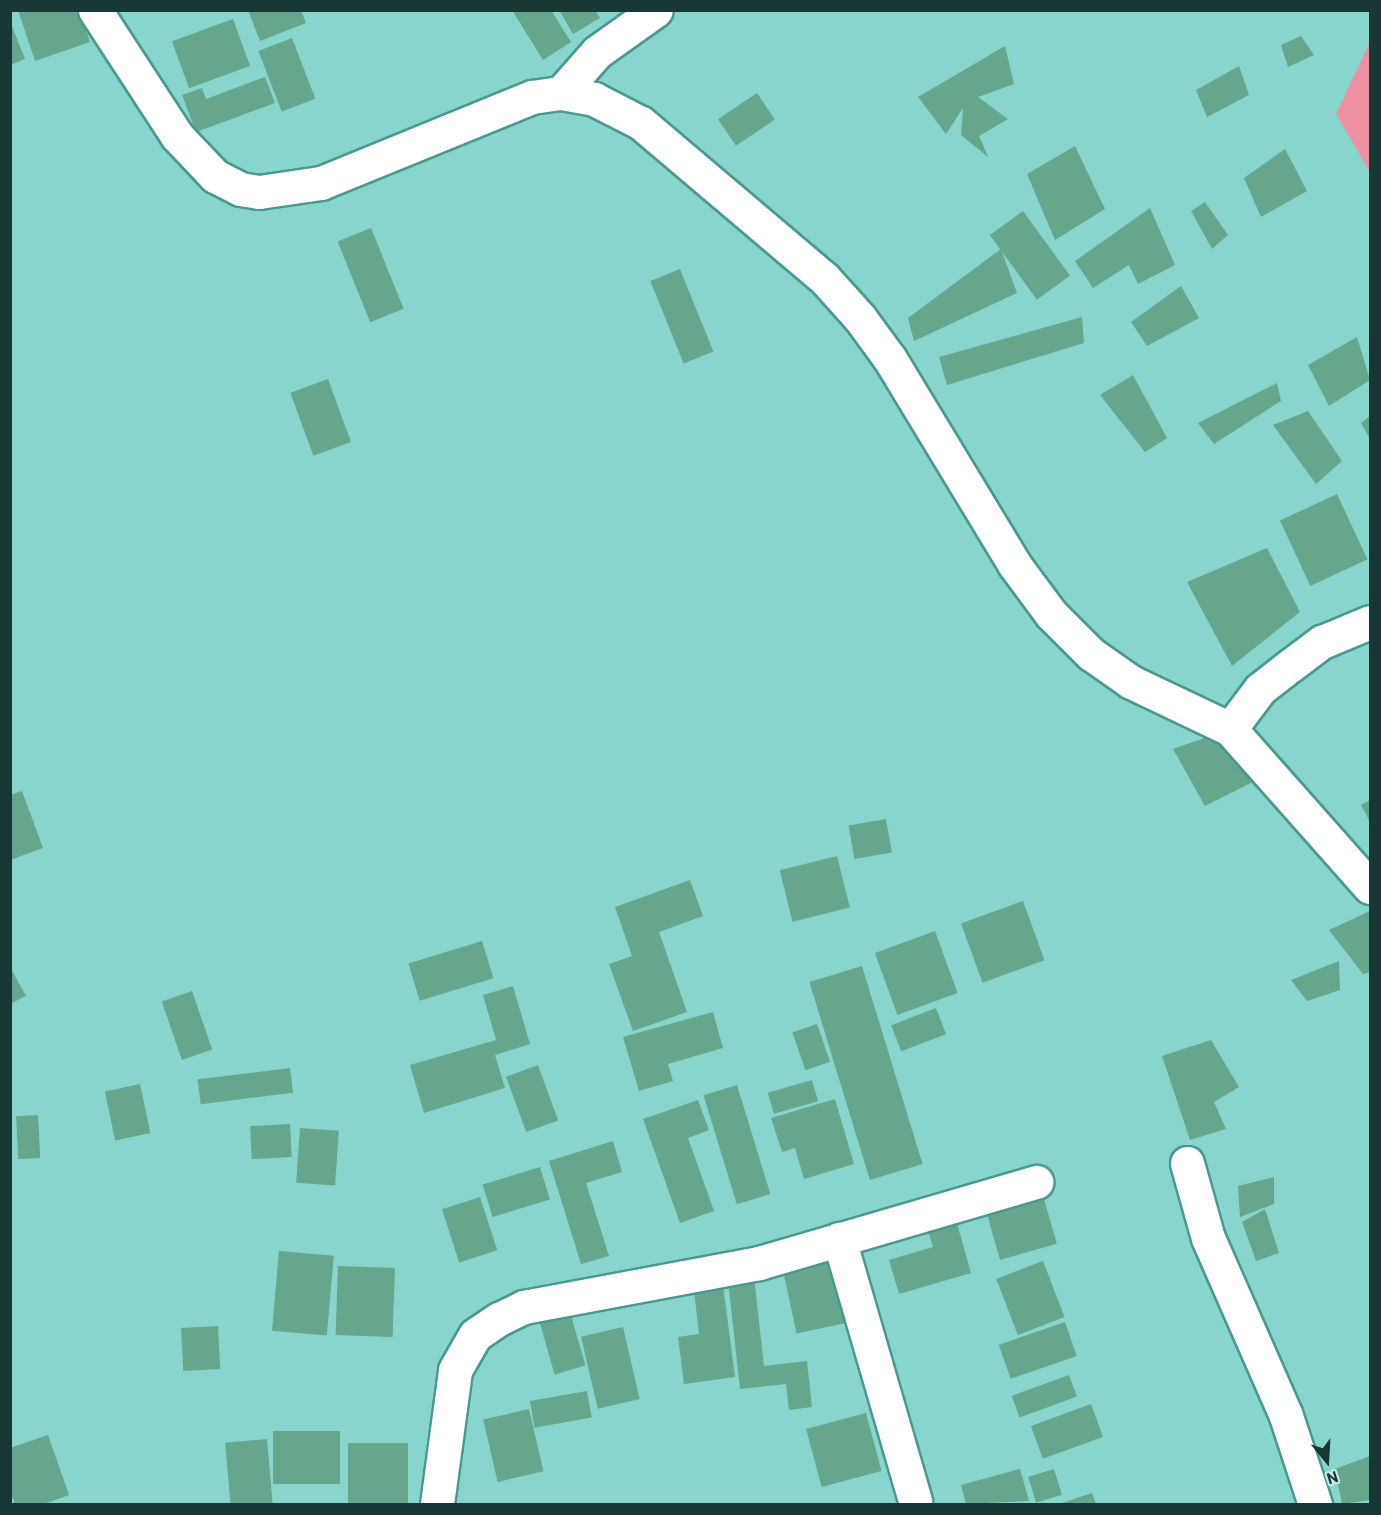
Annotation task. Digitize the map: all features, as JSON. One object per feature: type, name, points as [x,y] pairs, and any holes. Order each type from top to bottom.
[{"type":"street","points":[[95,10],[177,136],[215,177],[250,190],[321,183],[532,97],[561,93],[594,99],[641,123],[824,278],[890,359],[1008,555],[1051,614],[1091,654],[1131,682],[1230,729],[1371,887]]},
{"type":"street","points":[[561,93],[597,52],[656,10]]},
{"type":"street","points":[[1230,729],[1260,689],[1291,665],[1322,642],[1371,622]]},
{"type":"street","points":[[1187,1163],[1208,1238],[1286,1416],[1315,1504]]},
{"type":"street","points":[[437,1504],[455,1370],[475,1335],[499,1319],[524,1307],[759,1263],[1036,1182]]},
{"type":"street","points":[[839,1239],[915,1501]]},
{"type":"shaded area","points":[[1370,42],[1370,172],[1336,114]]},
{"type":"building","points":[[18,10],[79,10],[90,42],[35,61]]},
{"type":"building","points":[[248,10],[301,10],[306,23],[260,41]]},
{"type":"building","points":[[512,10],[551,10],[571,42],[543,60]]},
{"type":"building","points":[[559,10],[595,10],[600,18],[573,34]]},
{"type":"building","points":[[233,19],[250,66],[189,88],[172,41]]},
{"type":"building","points":[[10,21],[25,59],[10,65]]},
{"type":"building","points":[[1301,36],[1314,55],[1288,67],[1281,45]]},
{"type":"building","points":[[292,38],[315,99],[282,112],[258,51]]},
{"type":"building","points":[[1005,46],[1014,84],[978,97],[1008,119],[979,136],[988,157],[961,135],[963,108],[946,134],[918,97]]},
{"type":"building","points":[[1239,66],[1249,95],[1207,117],[1196,90]]},
{"type":"building","points":[[265,77],[275,103],[196,132],[182,95],[202,88],[206,99]]},
{"type":"building","points":[[757,93],[775,120],[736,146],[718,119]]},
{"type":"building","points":[[1075,146],[1105,209],[1055,240],[1027,174]]},
{"type":"building","points":[[1285,149],[1307,191],[1261,217],[1244,178]]},
{"type":"building","points":[[1205,202],[1228,235],[1212,249],[1191,211]]},
{"type":"building","points":[[1150,208],[1175,265],[1138,284],[1129,265],[1093,288],[1075,261]]},
{"type":"building","points":[[1023,211],[1070,276],[1037,300],[990,235]]},
{"type":"building","points":[[371,228],[404,309],[370,322],[338,241]]},
{"type":"building","points":[[1001,249],[1017,293],[914,341],[908,318]]},
{"type":"building","points":[[680,269],[713,352],[684,364],[650,281]]},
{"type":"building","points":[[1181,286],[1199,318],[1147,346],[1131,322]]},
{"type":"building","points":[[1082,317],[1084,343],[947,385],[939,357]]},
{"type":"building","points":[[1357,337],[1370,380],[1329,406],[1308,365]]},
{"type":"building","points":[[1133,375],[1167,438],[1145,452],[1100,395]]},
{"type":"building","points":[[328,379],[351,442],[313,456],[290,393]]},
{"type":"building","points":[[1277,383],[1281,401],[1214,444],[1198,423]]},
{"type":"building","points":[[1308,411],[1342,461],[1316,484],[1273,425]]},
{"type":"building","points":[[1370,416],[1370,439],[1361,423]]},
{"type":"building","points":[[1337,494],[1367,559],[1310,586],[1280,521]]},
{"type":"building","points":[[1267,548],[1300,612],[1232,666],[1187,582]]},
{"type":"building","points":[[1230,729],[1259,779],[1205,806],[1173,749]]},
{"type":"building","points":[[22,791],[43,848],[10,860],[10,795]]},
{"type":"building","points":[[1370,800],[1370,822],[1361,805]]},
{"type":"building","points":[[886,819],[892,852],[854,859],[849,826]]},
{"type":"building","points":[[837,856],[850,907],[793,922],[780,870]]},
{"type":"building","points":[[690,880],[703,916],[659,932],[687,1012],[633,1031],[609,964],[632,956],[615,907]]},
{"type":"building","points":[[1023,901],[1045,960],[983,983],[961,924]]},
{"type":"building","points":[[1370,911],[1370,972],[1363,974],[1329,930]]},
{"type":"building","points":[[935,931],[958,993],[897,1015],[875,953]]},
{"type":"building","points":[[482,941],[493,978],[420,1001],[408,964]]},
{"type":"building","points":[[1339,961],[1340,990],[1307,1001],[1291,980]]},
{"type":"building","points":[[862,966],[923,1164],[870,1180],[809,982]]},
{"type":"building","points":[[10,967],[26,996],[10,1004]]},
{"type":"building","points":[[513,986],[530,1044],[495,1055],[505,1088],[424,1113],[410,1065],[496,1040],[483,995]]},
{"type":"building","points":[[192,991],[212,1050],[182,1060],[162,1001]]},
{"type":"building","points":[[936,1008],[946,1034],[901,1051],[891,1025]]},
{"type":"building","points":[[713,1012],[723,1048],[668,1064],[673,1081],[639,1091],[623,1037]]},
{"type":"building","points":[[817,1024],[830,1062],[805,1070],[792,1032]]},
{"type":"building","points":[[1211,1040],[1239,1087],[1214,1102],[1226,1129],[1190,1140],[1162,1056]]},
{"type":"building","points":[[538,1065],[558,1120],[526,1132],[506,1077]]},
{"type":"building","points":[[290,1068],[293,1093],[201,1104],[198,1079]]},
{"type":"building","points":[[812,1080],[818,1101],[774,1114],[768,1093]]},
{"type":"building","points":[[140,1084],[150,1133],[115,1140],[105,1091]]},
{"type":"building","points":[[737,1085],[770,1194],[737,1204],[704,1095]]},
{"type":"building","points":[[835,1099],[854,1164],[804,1179],[795,1148],[782,1152],[771,1118]]},
{"type":"building","points":[[698,1100],[709,1130],[688,1138],[714,1211],[680,1223],[643,1119]]},
{"type":"building","points":[[38,1115],[40,1158],[18,1159],[16,1116]]},
{"type":"building","points":[[290,1124],[292,1157],[252,1159],[250,1126]]},
{"type":"building","points":[[300,1128],[339,1131],[335,1186],[296,1183]]},
{"type":"building","points":[[613,1141],[622,1172],[586,1183],[609,1256],[581,1264],[549,1161]]},
{"type":"building","points":[[540,1167],[550,1200],[493,1217],[483,1185]]},
{"type":"building","points":[[1274,1177],[1274,1204],[1240,1217],[1238,1186]]},
{"type":"building","points":[[1040,1185],[1057,1244],[1000,1260],[983,1201]]},
{"type":"building","points":[[480,1197],[497,1250],[459,1263],[442,1209]]},
{"type":"building","points":[[953,1209],[971,1273],[899,1294],[889,1260],[933,1247],[924,1217]]},
{"type":"building","points":[[1265,1209],[1279,1253],[1256,1261],[1242,1222]]},
{"type":"building","points":[[279,1251],[334,1256],[327,1335],[272,1331]]},
{"type":"building","points":[[834,1255],[848,1322],[797,1334],[782,1266]]},
{"type":"building","points":[[1043,1261],[1065,1317],[1018,1335],[996,1279]]},
{"type":"building","points":[[338,1266],[395,1268],[393,1337],[336,1335]]},
{"type":"building","points":[[753,1268],[764,1366],[807,1361],[812,1407],[789,1410],[786,1384],[740,1389],[727,1271]]},
{"type":"building","points":[[722,1277],[735,1377],[684,1384],[678,1337],[699,1334],[693,1281]]},
{"type":"building","points":[[568,1305],[585,1366],[555,1374],[537,1314]]},
{"type":"building","points":[[1065,1322],[1077,1356],[1011,1379],[999,1345]]},
{"type":"building","points":[[218,1326],[220,1369],[183,1371],[181,1328]]},
{"type":"building","points":[[623,1327],[640,1399],[598,1409],[581,1337]]},
{"type":"building","points":[[1069,1375],[1077,1397],[1020,1417],[1012,1396]]},
{"type":"building","points":[[587,1391],[592,1418],[535,1428],[530,1401]]},
{"type":"building","points":[[1091,1404],[1103,1437],[1043,1459],[1031,1426]]},
{"type":"building","points":[[529,1409],[543,1471],[498,1482],[483,1420]]},
{"type":"building","points":[[866,1413],[882,1471],[822,1487],[806,1429]]},
{"type":"building","points":[[273,1431],[340,1431],[340,1484],[273,1484]]},
{"type":"building","points":[[48,1435],[69,1495],[44,1504],[15,1504],[10,1492],[10,1448]]},
{"type":"building","points":[[267,1439],[273,1504],[231,1504],[225,1443]]},
{"type":"building","points":[[348,1443],[408,1443],[408,1504],[348,1504]]},
{"type":"building","points":[[1370,1456],[1370,1500],[1342,1504],[1335,1469]]},
{"type":"building","points":[[1020,1469],[1029,1501],[966,1504],[961,1485]]},
{"type":"building","points":[[1054,1469],[1062,1495],[1036,1503],[1028,1477]]},
{"type":"building","points":[[1092,1493],[1096,1504],[1059,1504]]}]
